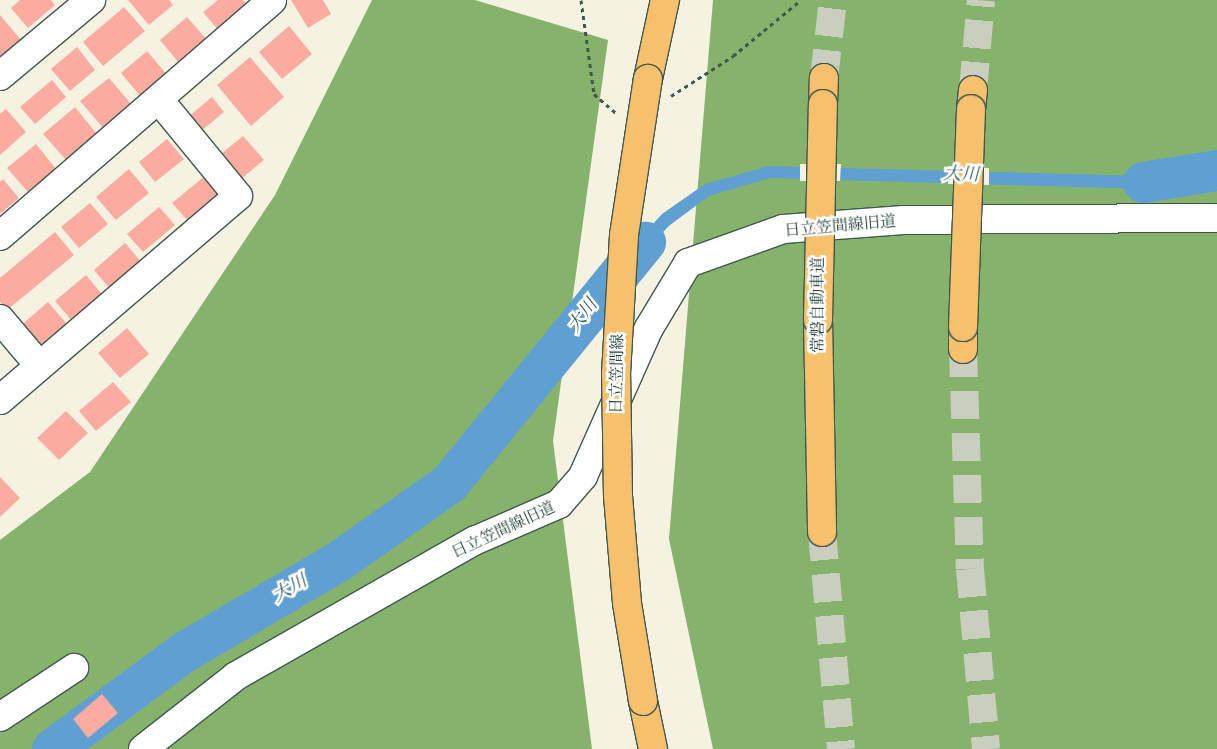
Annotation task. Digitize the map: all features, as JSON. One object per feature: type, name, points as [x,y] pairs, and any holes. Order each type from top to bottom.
[{"type":"main road","name":"日立笠間線","points":[[653,749],[627,603],[618,496],[616,374],[624,235],[648,79],[665,0]]},
{"type":"main road","name":"常磐自動車道","points":[[822,532],[818,320],[823,91]]},
{"type":"main road","points":[[963,338],[972,100]]},
{"type":"street","points":[[0,76],[91,0]]},
{"type":"street","points":[[0,236],[160,101],[272,0]]},
{"type":"street","points":[[0,400],[238,196],[160,101]]},
{"type":"street","name":"日立笠間線旧道","points":[[143,749],[236,676],[474,541],[559,504],[583,476],[650,328],[688,264],[697,259],[783,229],[894,220],[1217,218]]},
{"type":"street","points":[[0,319],[40,365]]},
{"type":"street","points":[[0,717],[74,668]]},
{"type":"green space","points":[[372,0],[475,0],[608,40],[553,441],[592,749],[0,749],[0,540],[90,472],[275,195]]},
{"type":"green space","points":[[713,0],[1217,0],[1217,749],[713,749],[669,539]]},
{"type":"water","points":[[768,166],[1148,176],[1196,169],[1201,181],[1148,189],[770,178],[709,196],[670,225],[619,277],[616,265],[662,214],[705,184]]},
{"type":"pier","points":[[800,164],[841,164],[840,181],[800,181]]},
{"type":"pier","points":[[948,166],[989,168],[989,185],[948,184]]},
{"type":"pier","points":[[653,220],[650,249],[620,279],[614,264]]},
{"type":"building","points":[[20,0],[51,0],[55,5],[28,28],[11,8]]},
{"type":"building","points":[[128,0],[169,0],[173,5],[149,25]]},
{"type":"building","points":[[218,0],[243,0],[249,7],[220,32],[203,12]]},
{"type":"building","points":[[291,0],[323,0],[331,14],[308,28]]},
{"type":"building","points":[[124,7],[145,31],[103,66],[83,42]]},
{"type":"building","points":[[0,15],[21,40],[0,57]]},
{"type":"building","points":[[187,17],[207,40],[179,63],[160,40]]},
{"type":"building","points":[[289,26],[312,54],[282,79],[259,52]]},
{"type":"building","points":[[77,47],[95,70],[70,91],[51,69]]},
{"type":"building","points":[[147,51],[168,76],[142,98],[121,73]]},
{"type":"building","points":[[250,57],[284,97],[251,126],[217,85]]},
{"type":"building","points":[[109,78],[132,105],[104,129],[80,101]]},
{"type":"building","points":[[52,80],[66,97],[35,124],[20,107]]},
{"type":"building","points":[[212,97],[224,112],[200,132],[187,118]]},
{"type":"building","points":[[75,107],[97,134],[66,160],[43,134]]},
{"type":"building","points":[[6,109],[26,132],[0,155],[0,114]]},
{"type":"building","points":[[243,136],[264,160],[241,179],[221,154]]},
{"type":"building","points":[[167,139],[184,159],[155,182],[139,162]]},
{"type":"building","points":[[36,144],[56,169],[28,192],[7,168]]},
{"type":"building","points":[[129,169],[149,193],[116,220],[96,197]]},
{"type":"building","points":[[205,176],[221,195],[189,222],[172,203]]},
{"type":"building","points":[[3,179],[19,198],[0,214],[0,182]]},
{"type":"building","points":[[90,203],[108,224],[79,248],[61,227]]},
{"type":"building","points":[[159,207],[175,225],[143,252],[127,234]]},
{"type":"building","points":[[55,232],[74,255],[7,310],[0,302],[0,278]]},
{"type":"building","points":[[125,243],[143,264],[111,290],[94,270]]},
{"type":"building","points":[[86,275],[104,297],[73,322],[55,301]]},
{"type":"building","points":[[48,302],[67,324],[37,349],[19,327]]},
{"type":"building","points":[[127,328],[149,354],[120,378],[98,353]]},
{"type":"building","points":[[113,382],[131,402],[96,431],[79,411]]},
{"type":"building","points":[[66,411],[88,433],[59,460],[37,438]]},
{"type":"building","points":[[0,477],[20,498],[0,517]]},
{"type":"building","points":[[102,694],[118,713],[88,738],[73,719]]},
{"type":"waterway","name":"大川","points":[[1143,182],[1217,170]]},
{"type":"waterway","name":"大川","points":[[52,749],[185,651],[337,562],[449,483],[645,242]]},
{"type":"tunnel","points":[[824,78],[833,0]]},
{"type":"tunnel","points":[[973,90],[981,0]]},
{"type":"tunnel","points":[[963,349],[970,569],[986,749]]},
{"type":"tunnel","points":[[822,532],[841,749]]}]
